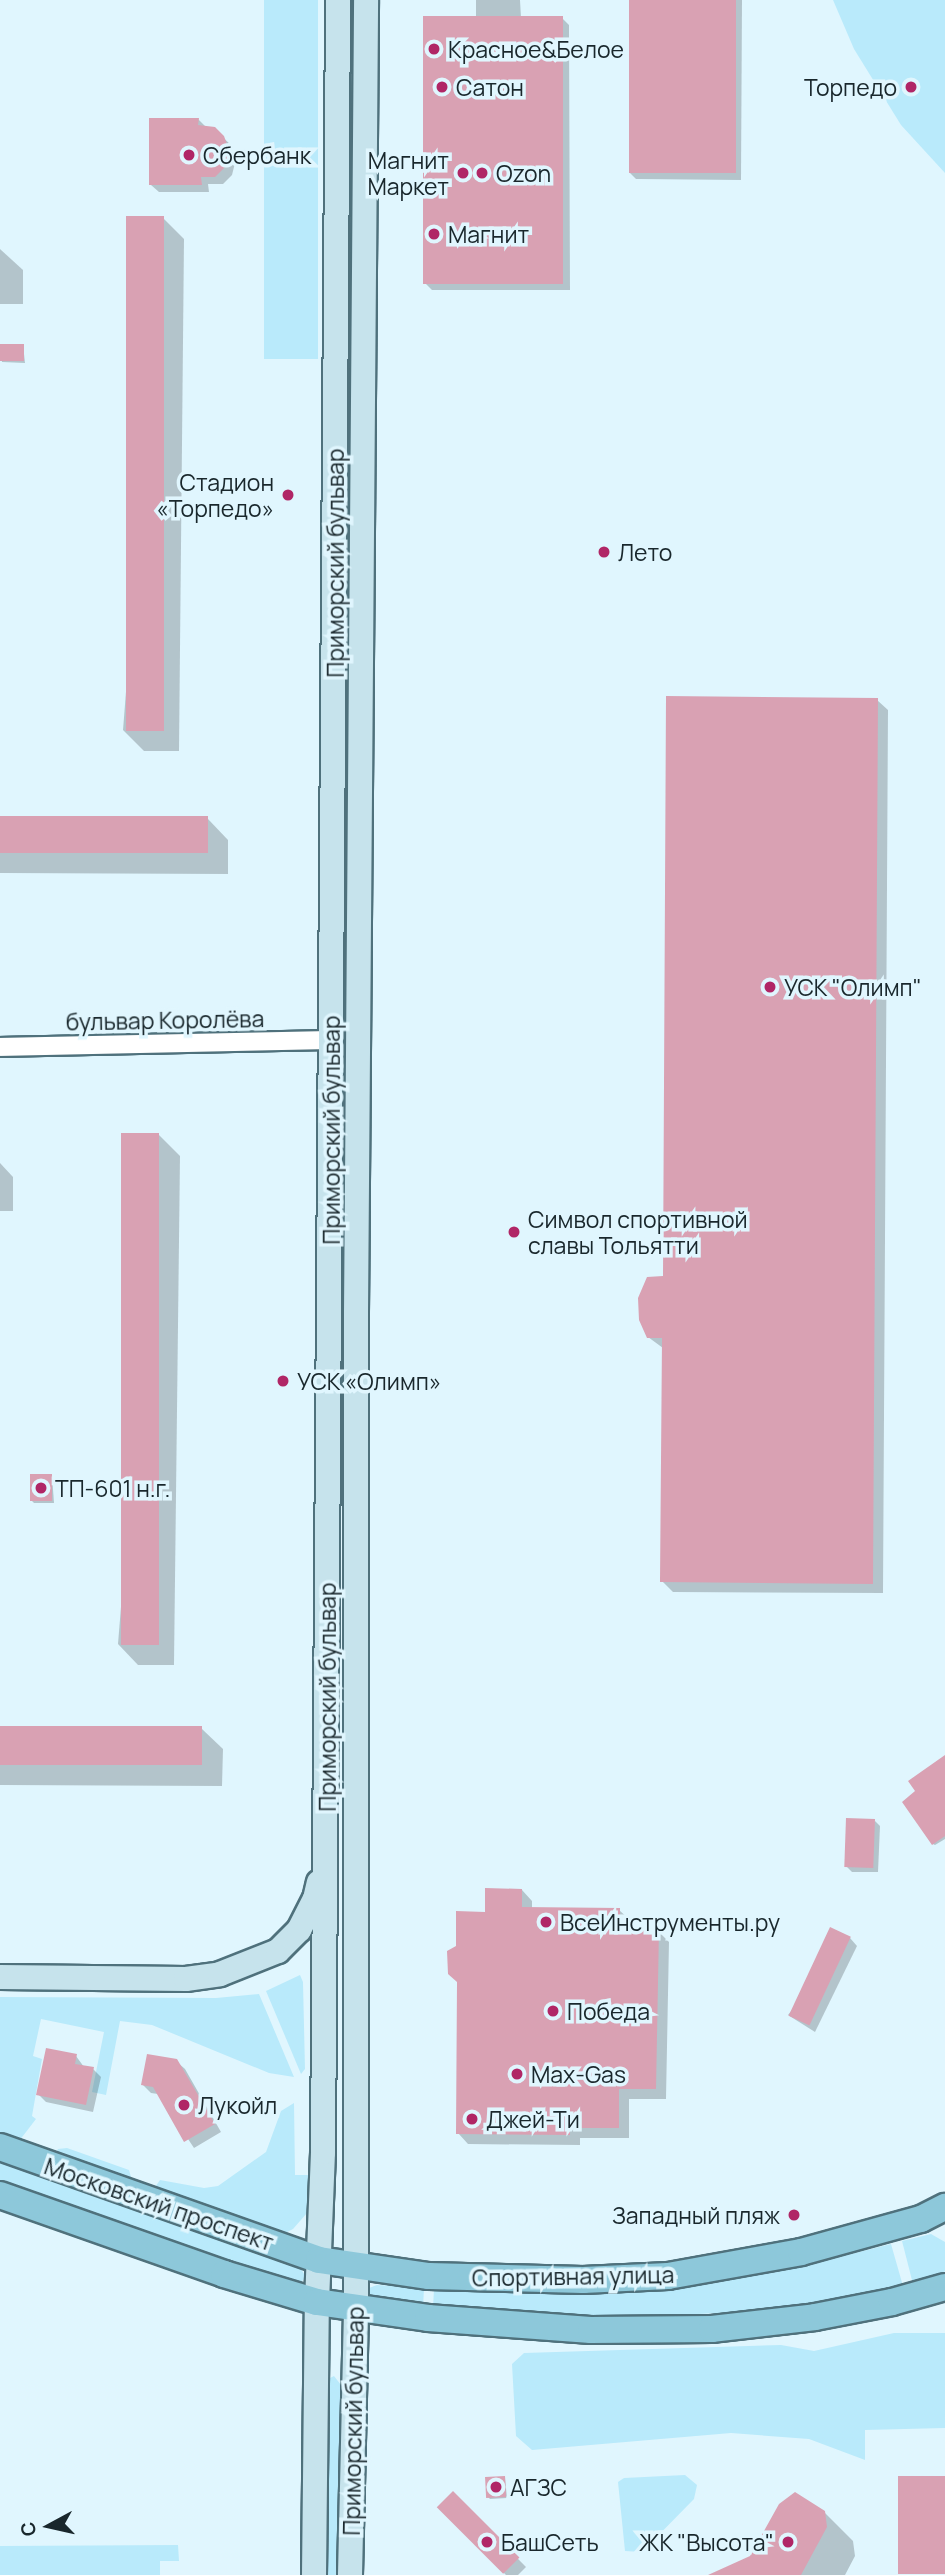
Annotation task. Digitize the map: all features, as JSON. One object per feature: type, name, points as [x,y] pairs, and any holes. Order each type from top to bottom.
[{"type":"main road","name":"Приморский бульвар","points":[[314,2575],[326,1847],[338,0]]},
{"type":"main road","name":"Приморский бульвар","points":[[350,2575],[356,2309],[356,1302],[366,0]]},
{"type":"main road","points":[[0,1977],[186,1979],[220,1974],[253,1963],[278,1951],[299,1930],[315,1899],[326,1847]]},
{"type":"main road","name":"Московский проспект","points":[[0,2147],[319,2260]]},
{"type":"main road","name":"Московский проспект","points":[[0,2195],[224,2274],[317,2302]]},
{"type":"main road","name":"Спортивная улица","points":[[319,2260],[356,2267],[493,2280],[668,2276],[801,2252],[933,2222],[945,2207]]},
{"type":"main road","name":"Спортивная улица","points":[[317,2302],[356,2309],[506,2325],[591,2330],[712,2329],[815,2317],[892,2302],[944,2286]]},
{"type":"street","name":"бульвар Королёва","points":[[0,1047],[332,1040]]},
{"type":"shaded area","points":[[264,0],[318,0],[318,359],[264,359]]},
{"type":"shaded area","name":"Торпедо","points":[[833,0],[945,0],[945,173],[901,125],[854,49]]},
{"type":"shaded area","points":[[300,1975],[303,1982],[305,2069],[301,2074],[266,1991]]},
{"type":"shaded area","points":[[259,1994],[294,2077],[269,2073],[152,2025],[120,2021],[106,2095],[92,2092],[104,2032],[41,2019],[33,2056],[42,2059],[32,2116],[36,2119],[16,2145],[0,2140],[0,1997],[216,1998]]},
{"type":"shaded area","points":[[294,2103],[295,2175],[309,2175],[310,2200],[307,2213],[293,2229],[283,2234],[153,2190],[160,2180],[204,2188],[218,2186],[266,2152],[281,2111]]},
{"type":"shaded area","points":[[67,2148],[129,2170],[131,2177],[128,2182],[55,2154],[58,2149]]},
{"type":"shaded area","points":[[0,2159],[299,2266],[306,2277],[301,2282],[284,2280],[0,2180]]},
{"type":"shaded area","points":[[931,2234],[945,2242],[945,2271],[941,2276],[913,2284],[902,2241]]},
{"type":"shaded area","points":[[891,2244],[903,2286],[777,2310],[638,2317],[433,2309],[434,2288],[680,2286],[803,2266]]},
{"type":"shaded area","points":[[377,2285],[424,2288],[423,2308],[373,2299],[368,2295],[369,2288]]},
{"type":"shaded area","points":[[894,2333],[945,2333],[945,2428],[865,2430],[865,2460],[809,2439],[731,2433],[532,2450],[516,2436],[512,2364],[524,2353],[781,2345],[814,2351]]},
{"type":"shaded area","points":[[334,2376],[341,2385],[339,2575],[324,2575],[328,2379]]},
{"type":"shaded area","points":[[685,2475],[697,2485],[694,2499],[642,2552],[625,2551],[618,2482],[624,2478]]},
{"type":"shaded area","points":[[178,2545],[179,2561],[160,2561],[160,2575],[0,2575],[0,2546]]},
{"type":"building","points":[[629,0],[736,0],[736,173],[629,173]]},
{"type":"building","points":[[423,16],[563,16],[563,284],[423,284]]},
{"type":"building","name":"Сбербанк","points":[[149,118],[199,118],[198,125],[215,127],[224,136],[229,150],[225,167],[215,177],[201,177],[202,185],[149,185]]},
{"type":"building","points":[[126,216],[164,216],[164,731],[126,731]]},
{"type":"building","points":[[0,344],[24,344],[24,361],[0,361]]},
{"type":"building","name":"УСК \"Олимп\"","points":[[666,696],[878,698],[873,1584],[660,1582],[662,1338],[647,1338],[639,1320],[638,1298],[647,1277],[663,1276]]},
{"type":"building","points":[[0,816],[208,816],[208,853],[0,853]]},
{"type":"building","points":[[121,1133],[159,1133],[159,1645],[121,1645]]},
{"type":"building","name":"ТП-601 н.г.","points":[[30,1474],[52,1474],[52,1501],[30,1501]]},
{"type":"building","points":[[0,1726],[202,1726],[202,1765],[0,1765]]},
{"type":"building","points":[[945,1755],[945,1836],[932,1845],[902,1802],[915,1791],[908,1781]]},
{"type":"building","points":[[846,1818],[875,1819],[873,1868],[844,1867]]},
{"type":"building","points":[[485,1888],[522,1889],[522,1907],[620,1908],[620,1929],[659,1929],[656,2089],[619,2089],[619,2128],[570,2128],[570,2135],[456,2134],[457,1982],[448,1974],[447,1951],[456,1946],[456,1911],[485,1912]]},
{"type":"building","points":[[830,1927],[851,1937],[809,2026],[789,2016]]},
{"type":"building","points":[[46,2048],[77,2054],[75,2064],[94,2067],[86,2105],[36,2095]]},
{"type":"building","name":"Лукойл","points":[[147,2054],[177,2059],[215,2124],[184,2142],[153,2087],[141,2085]]},
{"type":"building","name":"АГЗС","points":[[505,2476],[506,2497],[486,2498],[485,2477]]},
{"type":"building","points":[[898,2476],[945,2476],[945,2574],[898,2574]]},
{"type":"building","name":"БашСеть","points":[[453,2491],[519,2557],[503,2574],[437,2507]]},
{"type":"building","name":"ЖК \"Высота\"","points":[[795,2492],[825,2511],[827,2527],[801,2575],[708,2575],[750,2556],[779,2504]]},
{"type":"place","name":"Красное&Белое","points":[[434,49]]},
{"type":"place","name":"Сатон","points":[[442,87]]},
{"type":"place","name":"Торпедо","points":[[911,87]]},
{"type":"place","name":"Сбербанк","points":[[189,155]]},
{"type":"place","name":"Магнит Маркет","points":[[463,173]]},
{"type":"place","name":"Ozon","points":[[482,173]]},
{"type":"place","name":"Магнит","points":[[434,234]]},
{"type":"place","name":"Стадион «Торпедо»","points":[[288,495]]},
{"type":"place","name":"Лето","points":[[604,552]]},
{"type":"place","name":"УСК \"Олимп\"","points":[[770,987]]},
{"type":"place","name":"Символ спортивной славы Тольятти","points":[[514,1232]]},
{"type":"place","name":"УСК «Олимп»","points":[[283,1381]]},
{"type":"place","name":"ТП-601 н.г.","points":[[41,1488]]},
{"type":"place","name":"ВсеИнструменты.ру","points":[[546,1922]]},
{"type":"place","name":"Победа","points":[[553,2011]]},
{"type":"place","name":"Max-Gas","points":[[517,2074]]},
{"type":"place","name":"Лукойл","points":[[184,2105]]},
{"type":"place","name":"Джей-Ти","points":[[472,2119]]},
{"type":"place","name":"Западный пляж","points":[[794,2215]]},
{"type":"place","name":"АГЗС","points":[[496,2487]]},
{"type":"place","name":"БашСеть","points":[[487,2542]]},
{"type":"place","name":"ЖК \"Высота\"","points":[[788,2542]]}]
